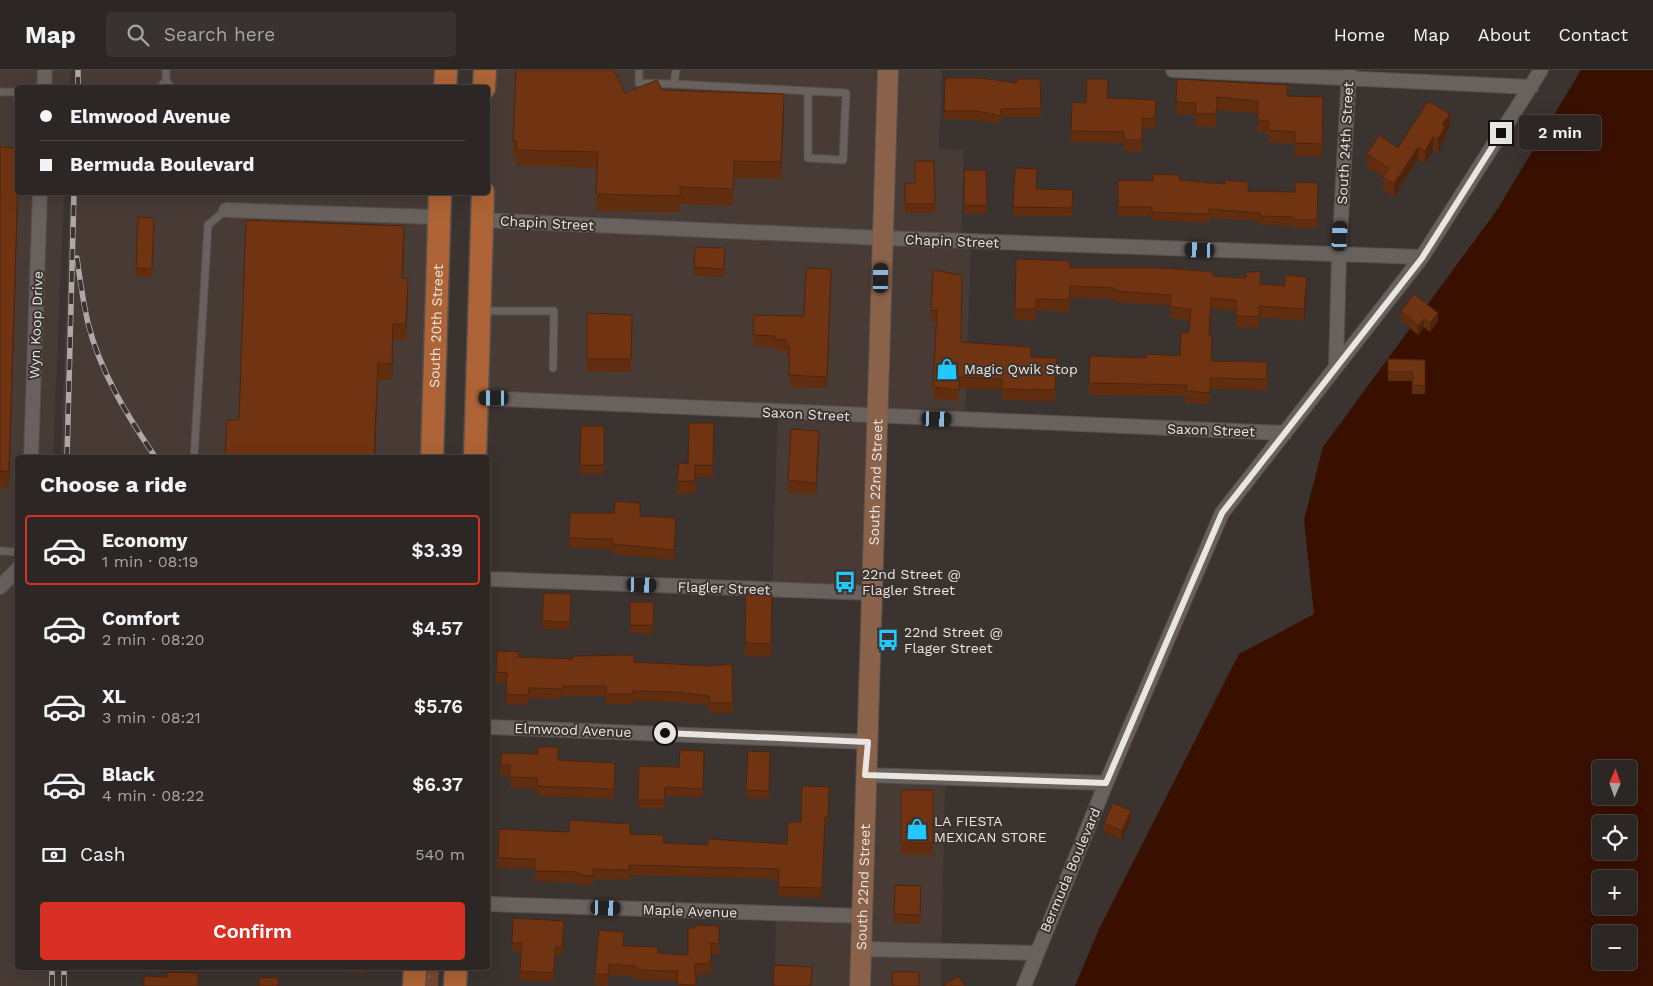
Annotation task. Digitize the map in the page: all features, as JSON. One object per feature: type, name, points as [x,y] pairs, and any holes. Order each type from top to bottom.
[{"type":"main road","points":[[445,85],[446,70]]},
{"type":"main road","points":[[484,85],[485,70]]},
{"type":"main road","name":"South 20th Street","points":[[432,455],[440,195]]},
{"type":"main road","points":[[475,455],[483,195]]},
{"type":"main road","points":[[414,986],[415,970]]},
{"type":"main road","points":[[455,986],[456,970]]},
{"type":"street","points":[[44,85],[45,70]]},
{"type":"street","name":"South 22nd Street","points":[[860,986],[888,70]]},
{"type":"street","points":[[1173,70],[1349,74],[1531,87]]},
{"type":"street","name":"Bermuda Boulevard","points":[[1024,986],[1106,783],[1222,513],[1422,258],[1541,70]]},
{"type":"street","name":"South 24th Street","points":[[1336,367],[1339,256],[1349,74]]},
{"type":"street","name":"Wyn Koop Drive","points":[[31,455],[40,195]]},
{"type":"street","points":[[226,210],[438,216]]},
{"type":"street","name":"Chapin Street","points":[[482,220],[882,238],[1422,258]]},
{"type":"street","name":"Saxon Street","points":[[477,398],[878,417],[1285,432]]},
{"type":"street","points":[[0,587],[15,572]]},
{"type":"street","name":"Flagler Street","points":[[490,579],[871,593]]},
{"type":"street","name":"Elmwood Avenue","points":[[490,727],[868,742]]},
{"type":"street","points":[[865,775],[1106,783]]},
{"type":"street","name":"Maple Avenue","points":[[490,904],[863,916]]},
{"type":"street","points":[[862,949],[1036,953]]},
{"type":"lane","points":[[166,70],[166,80],[169,85]]},
{"type":"lane","points":[[638,70],[639,84],[674,84],[808,91],[846,93],[843,160],[808,158],[808,91]]},
{"type":"lane","points":[[674,84],[676,70]]},
{"type":"lane","points":[[162,85],[166,80]]},
{"type":"lane","points":[[0,92],[15,92]]},
{"type":"lane","points":[[194,455],[208,225],[226,210]]},
{"type":"lane","points":[[480,311],[554,311],[553,368]]},
{"type":"lane","points":[[0,551],[15,552]]},
{"type":"shaded area","points":[[0,70],[71,70],[70,85],[15,85],[15,195],[64,195],[53,455],[15,455],[15,970],[55,970],[54,986],[0,986]]},
{"type":"shaded area","points":[[76,70],[444,70],[443,85],[75,85]]},
{"type":"shaded area","points":[[485,70],[887,70],[882,236],[971,241],[965,419],[879,416],[871,597],[772,592],[778,410],[478,397],[488,195],[490,195],[490,85],[488,85]]},
{"type":"shaded area","points":[[889,70],[942,70],[939,149],[964,150],[961,237],[884,234]]},
{"type":"shaded area","points":[[1581,70],[1653,70],[1653,986],[1075,986],[1099,929],[1239,654],[1314,614],[1304,520],[1323,447],[1497,210]]},
{"type":"shaded area","points":[[70,195],[437,195],[430,455],[61,455]]},
{"type":"shaded area","points":[[863,775],[945,776],[941,986],[775,986],[776,915],[859,916]]},
{"type":"green space","points":[[426,970],[439,970],[438,986],[425,986]]},
{"type":"building","points":[[516,70],[614,70],[625,93],[657,80],[662,90],[784,94],[781,162],[734,161],[733,189],[680,187],[680,196],[596,194],[598,152],[517,150],[517,141],[513,141]]},
{"type":"building","points":[[945,78],[981,78],[1017,83],[1017,79],[1040,79],[1041,108],[1001,109],[1000,116],[977,111],[944,111]]},
{"type":"building","points":[[1087,79],[1108,79],[1107,98],[1156,100],[1155,119],[1142,118],[1142,140],[1124,140],[1124,132],[1071,131],[1072,102],[1086,103]]},
{"type":"building","points":[[1177,79],[1288,85],[1287,96],[1323,97],[1322,144],[1295,143],[1295,132],[1268,130],[1268,121],[1258,120],[1258,101],[1217,97],[1216,114],[1195,114],[1196,103],[1176,102]]},
{"type":"building","points":[[1428,101],[1450,114],[1442,125],[1445,127],[1438,139],[1433,137],[1425,151],[1418,147],[1394,184],[1383,177],[1389,168],[1367,154],[1379,135],[1398,148]]},
{"type":"building","points":[[0,147],[15,148],[15,195],[17,195],[9,471],[0,471]]},
{"type":"building","points":[[915,161],[934,161],[935,204],[905,204],[905,183],[915,183]]},
{"type":"building","points":[[1015,168],[1037,169],[1036,189],[1073,190],[1072,208],[1013,207]]},
{"type":"building","points":[[964,170],[986,170],[987,205],[964,206]]},
{"type":"building","points":[[1153,174],[1179,175],[1179,180],[1225,184],[1226,180],[1248,182],[1248,191],[1295,192],[1295,182],[1318,183],[1317,220],[1294,220],[1294,217],[1260,216],[1260,213],[1209,209],[1209,214],[1152,212],[1152,207],[1118,207],[1118,180],[1153,181]]},
{"type":"building","points":[[138,217],[154,218],[152,269],[136,268]]},
{"type":"building","points":[[246,220],[404,226],[402,278],[408,278],[406,324],[393,324],[392,364],[378,363],[374,455],[225,455],[227,420],[239,420]]},
{"type":"building","points":[[695,247],[725,248],[724,269],[694,267]]},
{"type":"building","points":[[1016,259],[1070,261],[1070,268],[1163,268],[1213,272],[1213,276],[1246,278],[1246,272],[1261,272],[1260,284],[1285,286],[1285,275],[1307,277],[1304,309],[1259,306],[1259,317],[1236,316],[1236,300],[1211,298],[1209,335],[1212,335],[1211,361],[1267,362],[1267,379],[1210,378],[1210,393],[1186,391],[1187,385],[1089,383],[1090,356],[1146,358],[1146,354],[1180,356],[1181,333],[1189,333],[1191,309],[1170,307],[1171,295],[1115,291],[1115,288],[1070,286],[1069,300],[1036,299],[1036,309],[1015,309]]},
{"type":"building","points":[[806,268],[831,269],[827,377],[789,375],[790,346],[786,346],[786,340],[775,339],[775,336],[753,335],[754,315],[804,316]]},
{"type":"building","points":[[933,270],[962,275],[961,342],[1031,347],[1031,357],[1057,358],[1055,390],[1002,389],[1002,379],[959,377],[959,390],[933,387],[937,310],[931,310]]},
{"type":"building","points":[[1414,294],[1438,313],[1430,323],[1424,319],[1418,326],[1401,311]]},
{"type":"building","points":[[587,313],[632,315],[631,359],[587,359]]},
{"type":"building","points":[[1388,359],[1425,360],[1425,386],[1412,385],[1413,372],[1388,372]]},
{"type":"building","points":[[689,423],[714,423],[713,465],[695,465],[695,481],[677,481],[679,463],[688,464]]},
{"type":"building","points":[[581,426],[604,426],[604,465],[580,465]]},
{"type":"building","points":[[791,429],[819,431],[816,483],[788,480]]},
{"type":"building","points":[[615,501],[640,503],[640,516],[676,518],[674,550],[613,544],[613,539],[569,538],[570,513],[614,513]]},
{"type":"building","points":[[544,593],[571,594],[570,622],[542,621]]},
{"type":"building","points":[[746,593],[772,594],[771,644],[745,643]]},
{"type":"building","points":[[630,602],[654,602],[653,625],[630,625]]},
{"type":"building","points":[[497,651],[519,652],[519,657],[573,659],[573,656],[634,655],[634,662],[709,666],[732,664],[733,703],[709,703],[709,696],[676,692],[633,691],[633,694],[606,694],[606,686],[563,686],[563,689],[529,688],[528,695],[506,694],[507,673],[496,672]]},
{"type":"building","points":[[538,747],[558,747],[558,760],[615,763],[614,789],[537,786],[537,778],[510,777],[510,765],[500,765],[501,753],[538,754]]},
{"type":"building","points":[[680,750],[704,751],[703,789],[665,787],[664,800],[638,800],[639,766],[679,767]]},
{"type":"building","points":[[748,751],[770,752],[769,791],[746,790]]},
{"type":"building","points":[[802,786],[829,787],[828,817],[825,817],[822,888],[778,887],[779,869],[629,865],[629,870],[593,869],[593,876],[579,875],[579,872],[535,871],[535,859],[498,858],[499,829],[569,832],[570,820],[630,824],[630,834],[664,835],[663,843],[708,845],[708,839],[787,844],[788,822],[801,822]]},
{"type":"building","name":"LA FIESTA MEXICAN STORE","points":[[901,790],[933,790],[933,843],[901,843]]},
{"type":"building","points":[[1113,803],[1131,810],[1122,831],[1104,823]]},
{"type":"building","points":[[895,885],[921,886],[920,915],[894,914]]},
{"type":"building","points":[[513,918],[564,921],[562,947],[555,947],[554,973],[520,971],[522,943],[512,943]]},
{"type":"building","points":[[695,925],[719,926],[719,944],[711,943],[711,963],[695,964],[696,985],[677,984],[678,971],[636,970],[636,966],[609,964],[608,975],[595,974],[599,930],[624,932],[623,946],[658,947],[658,953],[688,955],[688,928],[695,928]]},
{"type":"building","points":[[774,965],[812,967],[811,986],[773,986]]},
{"type":"building","points":[[167,972],[198,973],[198,986],[144,986],[144,976],[167,977]]},
{"type":"building","points":[[892,972],[919,972],[919,986],[892,986]]},
{"type":"building","points":[[958,976],[965,986],[943,986]]},
{"type":"building","points":[[259,977],[279,978],[278,986],[259,986]]},
{"type":"railway","points":[[78,70],[78,85]]},
{"type":"railway","points":[[67,455],[74,195]]},
{"type":"railway","points":[[77,258],[86,315],[100,359],[125,410],[154,455]]},
{"type":"railway","points":[[52,970],[52,986]]},
{"type":"railway","points":[[64,970],[64,986]]},
{"type":"place","name":"Magic Qwik Stop","points":[[947,369]]},
{"type":"place","name":"22nd Street @ Flagler Street","points":[[845,582]]},
{"type":"place","name":"22nd Street @ Flager Street","points":[[888,640]]},
{"type":"place","name":"LA FIESTA MEXICAN STORE","points":[[917,829]]},
{"type":"route","points":[[665,733],[868,742],[865,775],[908,778],[1106,783],[1208,541],[1222,513],[1422,258],[1501,133]]}]
